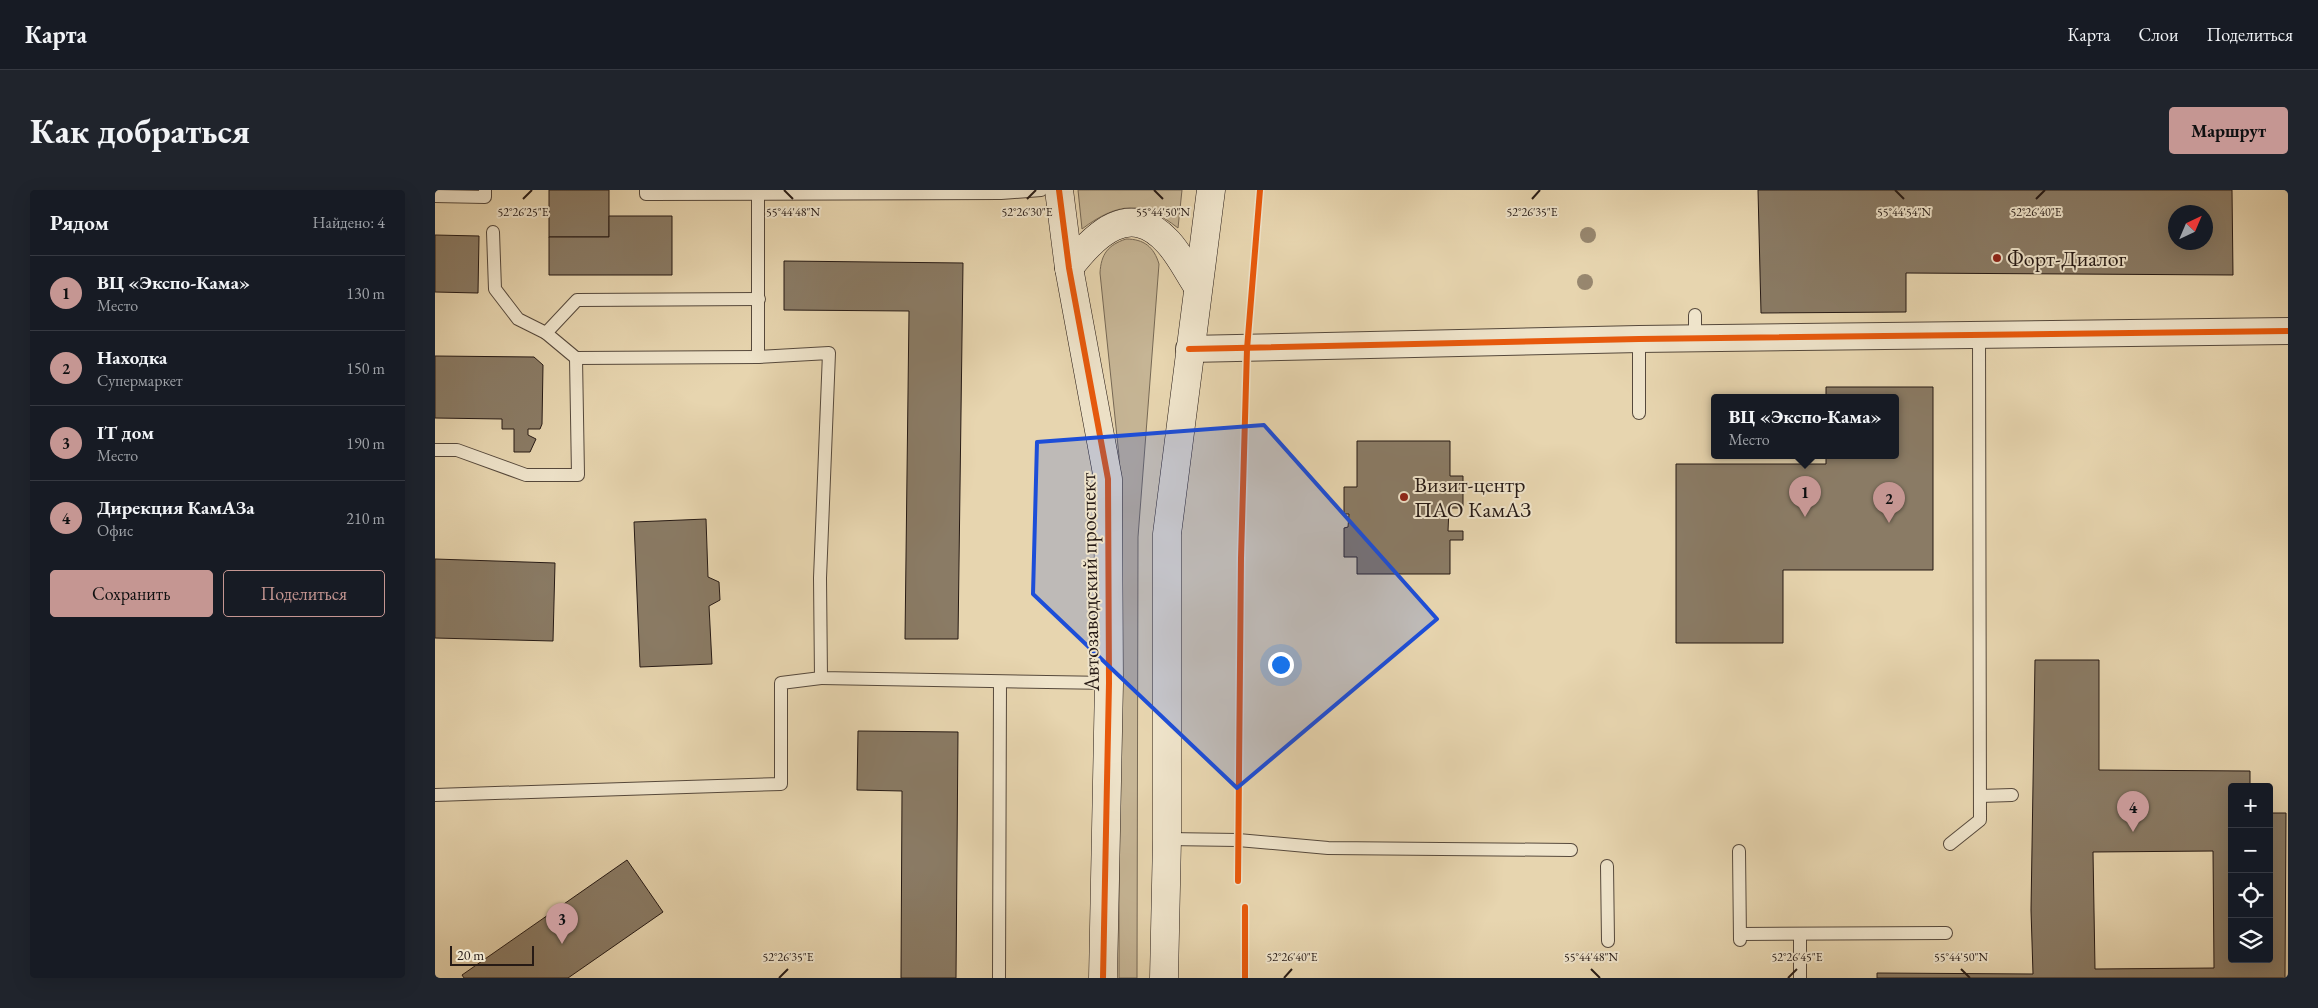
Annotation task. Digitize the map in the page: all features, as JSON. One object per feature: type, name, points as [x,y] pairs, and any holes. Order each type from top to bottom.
[{"type":"street","name":"Автозаводский проспект","points":[[1059,190],[1069,268],[1108,479],[1109,683],[1103,978]]},
{"type":"street","points":[[1165,978],[1167,534],[1189,349],[1211,190]]},
{"type":"street","points":[[1069,268],[1087,245],[1104,230],[1120,224],[1136,224],[1152,228],[1169,243],[1198,287]]},
{"type":"street","points":[[1189,349],[1639,339],[1695,326],[1979,335],[2288,331]]},
{"type":"lane","points":[[435,196],[485,197],[485,190]]},
{"type":"lane","points":[[646,190],[646,194],[758,192],[1001,194],[1041,190]]},
{"type":"lane","points":[[758,192],[758,356]]},
{"type":"lane","points":[[493,232],[495,290],[518,319],[546,333],[576,358],[758,356],[829,353],[820,578],[821,678]]},
{"type":"lane","points":[[546,333],[577,300],[759,299]]},
{"type":"lane","points":[[1950,844],[1980,820],[1979,335]]},
{"type":"lane","points":[[1639,339],[1639,413]]},
{"type":"lane","points":[[435,450],[457,450],[526,476],[579,475],[576,358]]},
{"type":"lane","points":[[435,795],[781,784],[781,683],[821,678],[1109,683]]},
{"type":"lane","points":[[999,978],[1001,682]]},
{"type":"lane","points":[[1980,796],[2012,795]]},
{"type":"lane","points":[[1167,839],[1238,840],[1328,848],[1571,850]]},
{"type":"lane","points":[[1739,851],[1740,937],[1800,934],[1946,933]]},
{"type":"lane","points":[[1607,866],[1608,941]]},
{"type":"lane","points":[[1800,934],[1800,978]]},
{"type":"highlighted area","points":[[1264,425],[1437,619],[1237,788],[1033,594],[1037,442]]},
{"type":"shaded area","points":[[1078,190],[1182,190],[1178,228],[1153,213],[1130,208],[1119,209],[1107,214],[1082,229]]},
{"type":"shaded area","points":[[1126,239],[1143,242],[1147,245],[1154,253],[1159,264],[1138,537],[1137,978],[1119,978],[1119,456],[1100,273],[1104,255],[1110,247]]},
{"type":"building","points":[[549,190],[609,190],[609,237],[549,237]]},
{"type":"building","name":"Форт-Диалог","points":[[1758,190],[2232,190],[2233,275],[1906,273],[1906,312],[1761,313]]},
{"type":"building","points":[[609,216],[672,216],[672,275],[549,275],[549,237],[609,237]]},
{"type":"building","points":[[435,235],[479,236],[478,293],[435,292]]},
{"type":"building","points":[[784,261],[963,263],[958,639],[905,639],[909,311],[784,310]]},
{"type":"building","points":[[435,356],[534,357],[543,365],[542,424],[540,429],[528,429],[528,435],[536,439],[530,452],[514,452],[514,429],[502,429],[502,419],[435,418]]},
{"type":"building","points":[[1826,387],[1933,387],[1933,570],[1783,570],[1783,643],[1676,643],[1676,464],[1826,464],[1826,459],[1899,459],[1899,394],[1826,394]]},
{"type":"building","name":"Визит-центр ПАО КамАЗ","points":[[1357,441],[1450,441],[1450,476],[1463,476],[1463,508],[1449,508],[1448,531],[1463,531],[1463,540],[1450,540],[1450,574],[1357,574],[1357,557],[1344,557],[1344,528],[1348,527],[1349,514],[1344,514],[1344,487],[1357,487]]},
{"type":"building","points":[[706,519],[708,577],[719,582],[720,600],[709,606],[712,664],[640,667],[634,522]]},
{"type":"building","points":[[435,559],[555,563],[553,641],[435,638]]},
{"type":"building","points":[[2035,660],[2099,660],[2099,770],[2250,771],[2250,783],[2228,783],[2228,963],[2273,963],[2273,813],[2286,813],[2285,978],[1877,978],[1877,973],[2033,974],[2031,910]],"holes":[[[2213,851],[2214,968],[2095,969],[2093,852]]]},
{"type":"building","points":[[858,731],[958,732],[956,978],[901,978],[902,791],[857,790]]},
{"type":"building","points":[[627,860],[663,912],[568,978],[464,978],[462,975]]},
{"type":"cycle path","points":[[1059,190],[1069,268],[1108,479],[1109,683],[1103,978]]},
{"type":"cycle path","points":[[1238,881],[1241,558],[1247,349],[1260,190]]},
{"type":"cycle path","points":[[1189,349],[1639,339],[2288,331]]},
{"type":"cycle path","points":[[1245,907],[1245,978]]},
{"type":"place","name":"Форт-Диалог","points":[[1997,258]]},
{"type":"place","name":"Визит-центр ПАО КамАЗ","points":[[1404,497]]},
{"type":"place","name":"ВЦ «Экспо-Кама»","points":[[1805,517]]},
{"type":"place","name":"Находка","points":[[1889,523]]},
{"type":"place","name":"Дирекция КамАЗа","points":[[2133,832]]},
{"type":"place","name":"IT дом","points":[[562,944]]}]
